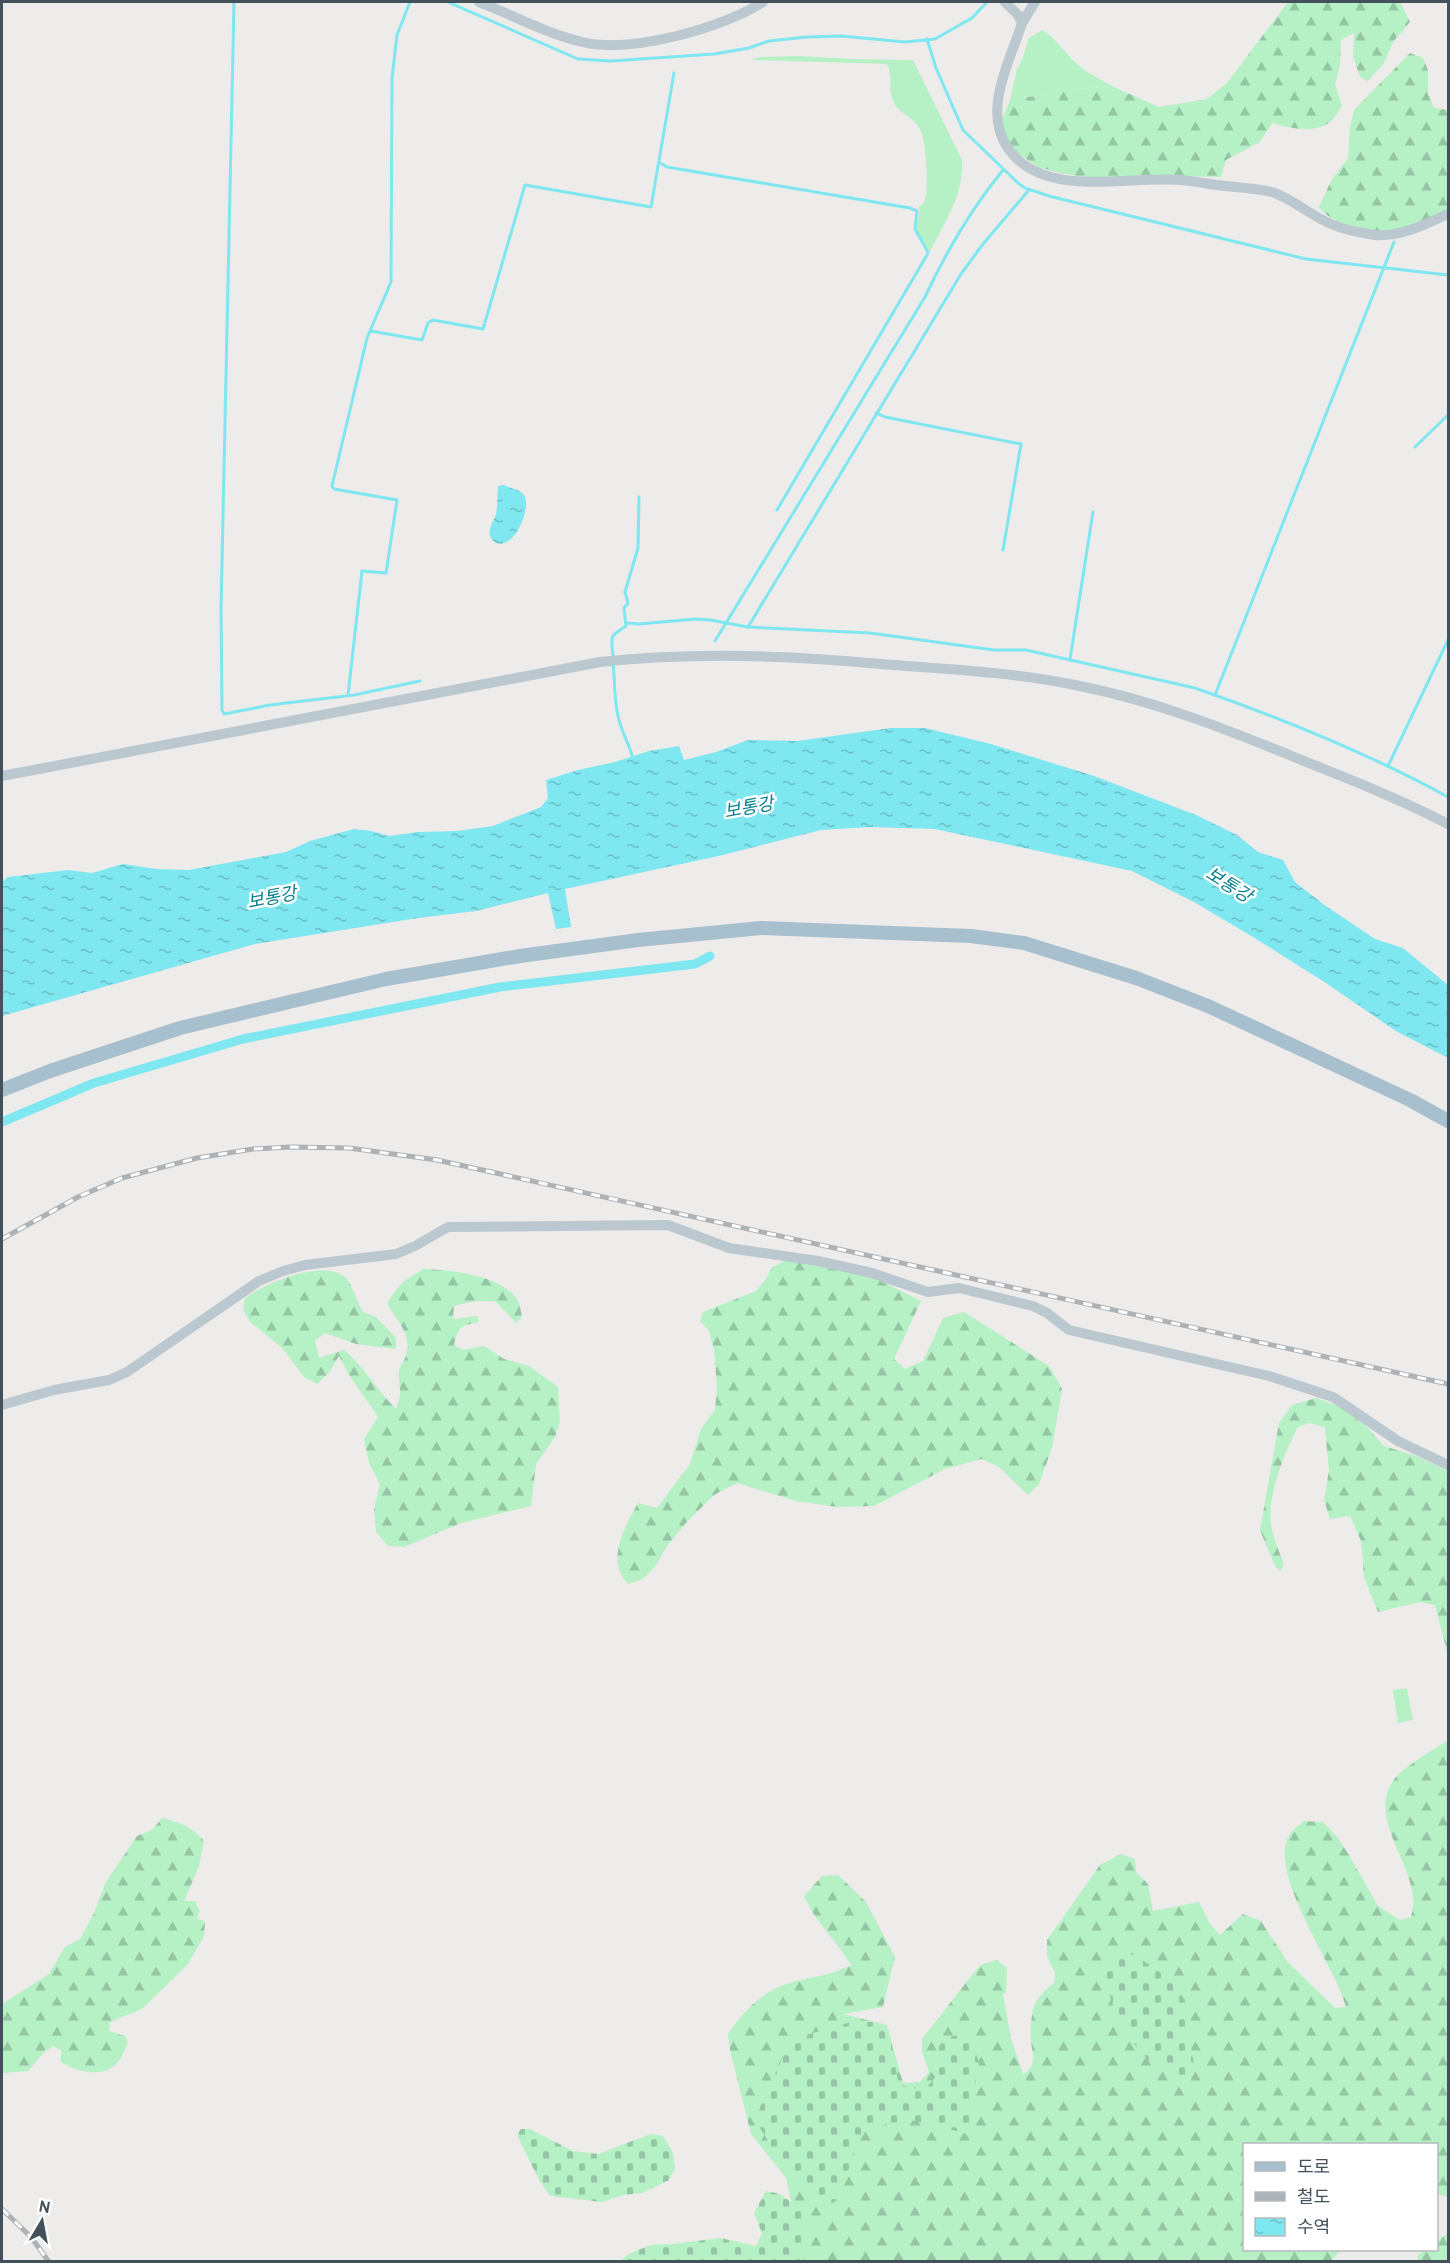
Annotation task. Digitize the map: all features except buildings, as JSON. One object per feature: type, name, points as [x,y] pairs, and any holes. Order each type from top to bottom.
[{"type":"main road","points":[[2,1090],[50,1071],[180,1028],[386,979],[532,954],[638,940],[761,928],[971,936],[1024,943],[1136,978],[1208,1006],[1410,1100],[1449,1121]]},
{"type":"street","points":[[479,2],[567,38],[609,46],[637,44],[694,31],[750,10],[764,2]]},
{"type":"street","points":[[1005,2],[1018,15],[1022,23]]},
{"type":"street","points":[[1035,2],[1022,23],[1004,70],[998,122],[1006,146],[1021,163],[1034,171],[1083,182],[1178,180],[1275,193],[1331,224],[1351,231],[1376,235],[1395,235],[1449,214]]},
{"type":"street","points":[[2,777],[600,662],[656,656],[817,658],[1005,675],[1075,684],[1143,701],[1194,717],[1365,785],[1449,824]]},
{"type":"street","points":[[2,1405],[54,1390],[108,1380],[127,1372],[252,1286],[283,1271],[305,1265],[396,1254],[448,1227],[668,1225],[729,1248],[818,1261],[872,1273],[928,1292],[959,1288],[1033,1306],[1047,1313],[1069,1330],[1269,1376],[1334,1397],[1398,1441],[1449,1465]]},
{"type":"green space","points":[[1288,2],[1400,2],[1410,22],[1393,42],[1384,63],[1368,81],[1360,77],[1353,56],[1354,33],[1341,40],[1340,66],[1335,84],[1342,106],[1333,119],[1324,126],[1309,129],[1272,123],[1260,142],[1226,160],[1221,177],[1142,175],[1102,180],[1060,173],[1038,167],[1019,154],[1006,140],[1001,122],[1010,100],[1092,87],[1116,88],[1159,107],[1207,99],[1227,83]]},
{"type":"green space","points":[[1042,30],[1052,37],[1081,67],[1116,88],[1092,87],[1010,100],[1017,69],[1029,38]]},
{"type":"green space","points":[[1410,53],[1423,58],[1428,70],[1428,94],[1434,108],[1448,110],[1448,210],[1407,229],[1391,231],[1356,228],[1334,220],[1319,207],[1331,181],[1348,158],[1354,110]]},
{"type":"green space","points":[[760,57],[913,60],[962,160],[957,196],[930,251],[917,231],[919,207],[925,200],[927,186],[923,136],[918,126],[898,109],[893,101],[887,64],[750,60]]},
{"type":"green space","points":[[785,1261],[806,1262],[877,1279],[921,1301],[894,1359],[905,1369],[923,1361],[943,1318],[964,1312],[1049,1366],[1062,1389],[1052,1448],[1039,1484],[1028,1495],[999,1467],[982,1459],[945,1469],[874,1506],[837,1507],[796,1501],[737,1483],[714,1495],[667,1546],[655,1567],[643,1579],[628,1584],[621,1575],[618,1554],[628,1522],[638,1503],[657,1508],[690,1464],[701,1429],[715,1410],[717,1387],[714,1350],[709,1331],[700,1321],[703,1312],[756,1291],[772,1267]]},
{"type":"green space","points":[[424,1269],[474,1275],[487,1279],[499,1284],[517,1299],[522,1317],[516,1323],[495,1301],[475,1301],[454,1306],[453,1319],[477,1316],[479,1322],[468,1324],[459,1330],[454,1345],[463,1350],[484,1346],[504,1359],[529,1366],[558,1387],[560,1422],[555,1437],[536,1464],[531,1506],[461,1523],[404,1547],[388,1546],[376,1532],[374,1509],[380,1484],[369,1463],[364,1439],[378,1417],[339,1356],[329,1373],[317,1384],[304,1377],[282,1348],[249,1321],[243,1309],[245,1298],[254,1292],[295,1275],[324,1271],[346,1278],[363,1312],[376,1317],[396,1338],[396,1349],[356,1344],[325,1333],[315,1341],[319,1358],[344,1350],[396,1409],[400,1393],[399,1370],[408,1348],[403,1328],[387,1304],[402,1284]]},
{"type":"green space","points":[[1316,1398],[1336,1405],[1364,1424],[1384,1446],[1416,1456],[1448,1471],[1448,1655],[1435,1605],[1419,1602],[1378,1612],[1364,1577],[1361,1541],[1350,1516],[1330,1519],[1324,1500],[1329,1471],[1325,1427],[1309,1423],[1298,1427],[1283,1461],[1274,1488],[1270,1513],[1272,1530],[1284,1565],[1280,1571],[1275,1566],[1260,1530],[1279,1423],[1292,1405]]},
{"type":"green space","points":[[1407,1688],[1413,1720],[1398,1723],[1393,1690]]},
{"type":"green space","points":[[1448,1740],[1448,2200],[1446,2196],[1438,2194],[1438,2143],[1243,2143],[1243,2251],[1340,2251],[1331,2261],[741,2261],[781,2251],[796,2223],[786,2178],[751,2134],[728,2034],[741,2016],[766,1994],[786,1984],[831,1973],[851,1965],[814,1914],[804,1896],[822,1876],[838,1875],[866,1902],[895,1957],[883,2007],[843,2014],[887,2025],[903,2083],[920,2082],[929,2072],[922,2052],[922,2039],[980,1965],[997,1960],[1007,1968],[1006,1993],[1003,1994],[1011,2039],[1023,2074],[1033,2060],[1031,2021],[1033,2009],[1042,1994],[1054,1983],[1055,1973],[1047,1956],[1047,1940],[1100,1865],[1120,1854],[1135,1859],[1136,1872],[1148,1884],[1153,1911],[1199,1902],[1210,1924],[1220,1935],[1243,1914],[1261,1921],[1287,1961],[1335,2008],[1346,2007],[1294,1895],[1287,1871],[1285,1850],[1290,1834],[1304,1821],[1323,1822],[1349,1855],[1378,1906],[1400,1920],[1411,1917],[1413,1901],[1411,1885],[1393,1840],[1385,1809],[1387,1795],[1393,1781],[1403,1770]]},
{"type":"green space","points":[[162,1818],[185,1826],[204,1841],[199,1866],[184,1901],[195,1901],[200,1911],[197,1918],[205,1922],[204,1936],[188,1964],[142,2009],[110,2022],[109,2031],[125,2036],[128,2042],[120,2059],[111,2068],[89,2072],[73,2068],[60,2061],[62,2051],[53,2046],[45,2051],[28,2071],[2,2073],[2,2004],[49,1974],[65,1947],[80,1939],[94,1913],[106,1882],[137,1836],[152,1830]]},
{"type":"green space","points":[[1128,1950],[1168,1978],[1189,2005],[1189,2034],[1195,2072],[1189,2080],[1151,2063],[1125,2033],[1111,2000],[1104,1963]]},
{"type":"green space","points":[[851,2022],[872,2022],[886,2027],[892,2045],[898,2082],[911,2089],[928,2086],[936,2076],[934,2056],[944,2038],[970,2033],[979,2063],[973,2096],[975,2125],[968,2134],[911,2120],[887,2124],[863,2133],[854,2149],[842,2194],[833,2203],[810,2199],[791,2177],[760,2128],[758,2112],[787,2048],[796,2038]]},
{"type":"green space","points":[[521,2129],[530,2129],[573,2151],[598,2154],[651,2134],[663,2136],[673,2153],[675,2168],[669,2180],[642,2193],[624,2195],[602,2202],[550,2196],[539,2180],[517,2135]]},
{"type":"green space","points":[[766,2191],[780,2194],[808,2214],[803,2261],[620,2261],[629,2254],[650,2245],[720,2238],[756,2246],[762,2233],[754,2213]]},
{"type":"green space","points":[[1448,2233],[1448,2261],[1417,2261],[1418,2255],[1424,2251],[1438,2251],[1438,2240]]},
{"type":"water","points":[[504,485],[524,495],[526,509],[520,526],[510,540],[496,543],[490,537],[490,530],[496,514],[498,486]]},
{"type":"water","name":"보통강","points":[[891,728],[925,728],[991,744],[1094,776],[1196,815],[1237,835],[1258,852],[1283,860],[1295,882],[1323,904],[1375,939],[1403,948],[1448,985],[1448,1058],[1396,1031],[1323,981],[1194,902],[1132,871],[935,829],[870,827],[821,830],[723,855],[565,889],[571,927],[556,929],[548,893],[476,911],[255,944],[2,1016],[2,882],[8,877],[68,870],[92,873],[123,864],[157,869],[189,870],[286,852],[310,841],[354,829],[389,836],[493,826],[541,807],[548,798],[546,780],[649,751],[679,746],[684,760],[716,752],[748,740],[797,741]]},
{"type":"waterway","points":[[234,2],[221,610],[222,710],[224,714],[270,705],[354,695],[420,681]]},
{"type":"waterway","points":[[348,695],[362,571],[386,573],[397,500],[334,489],[332,486],[367,338],[391,282],[392,78],[397,35],[410,2]]},
{"type":"waterway","points":[[448,2],[578,59],[611,61],[714,54],[749,48],[769,41],[807,37],[841,36],[905,42],[935,39],[972,18],[987,2]]},
{"type":"waterway","points":[[927,39],[936,68],[963,130],[1025,188],[1049,196],[1306,259],[1448,275]]},
{"type":"waterway","points":[[371,331],[422,340],[428,323],[433,320],[483,329],[525,185],[651,207],[674,73]]},
{"type":"waterway","points":[[660,163],[667,167],[917,211],[915,229],[928,252],[927,255],[777,510]]},
{"type":"waterway","points":[[715,641],[925,297],[960,231],[1003,170]]},
{"type":"waterway","points":[[748,627],[961,274],[1029,190]]},
{"type":"waterway","points":[[1215,695],[1394,242]]},
{"type":"waterway","points":[[876,413],[885,417],[1021,444],[1003,550]]},
{"type":"waterway","points":[[1415,447],[1448,415]]},
{"type":"waterway","points":[[613,657],[612,637],[626,626],[624,608],[628,603],[625,592],[638,548],[639,497]]},
{"type":"waterway","points":[[1070,659],[1093,512]]},
{"type":"waterway","points":[[626,623],[696,619],[748,627],[870,633],[994,650],[1026,650],[1195,688],[1324,737],[1448,797]]},
{"type":"waterway","points":[[1388,766],[1448,640]]},
{"type":"waterway","points":[[613,663],[618,716],[633,758]]},
{"type":"waterway","points":[[2,1122],[94,1083],[243,1039],[500,987],[695,964],[710,956]]},
{"type":"railway","points":[[2,1239],[78,1197],[122,1178],[197,1158],[253,1149],[349,1148],[437,1160],[1448,1384]]},
{"type":"railway","points":[[2,2209],[31,2237],[49,2262]]}]
